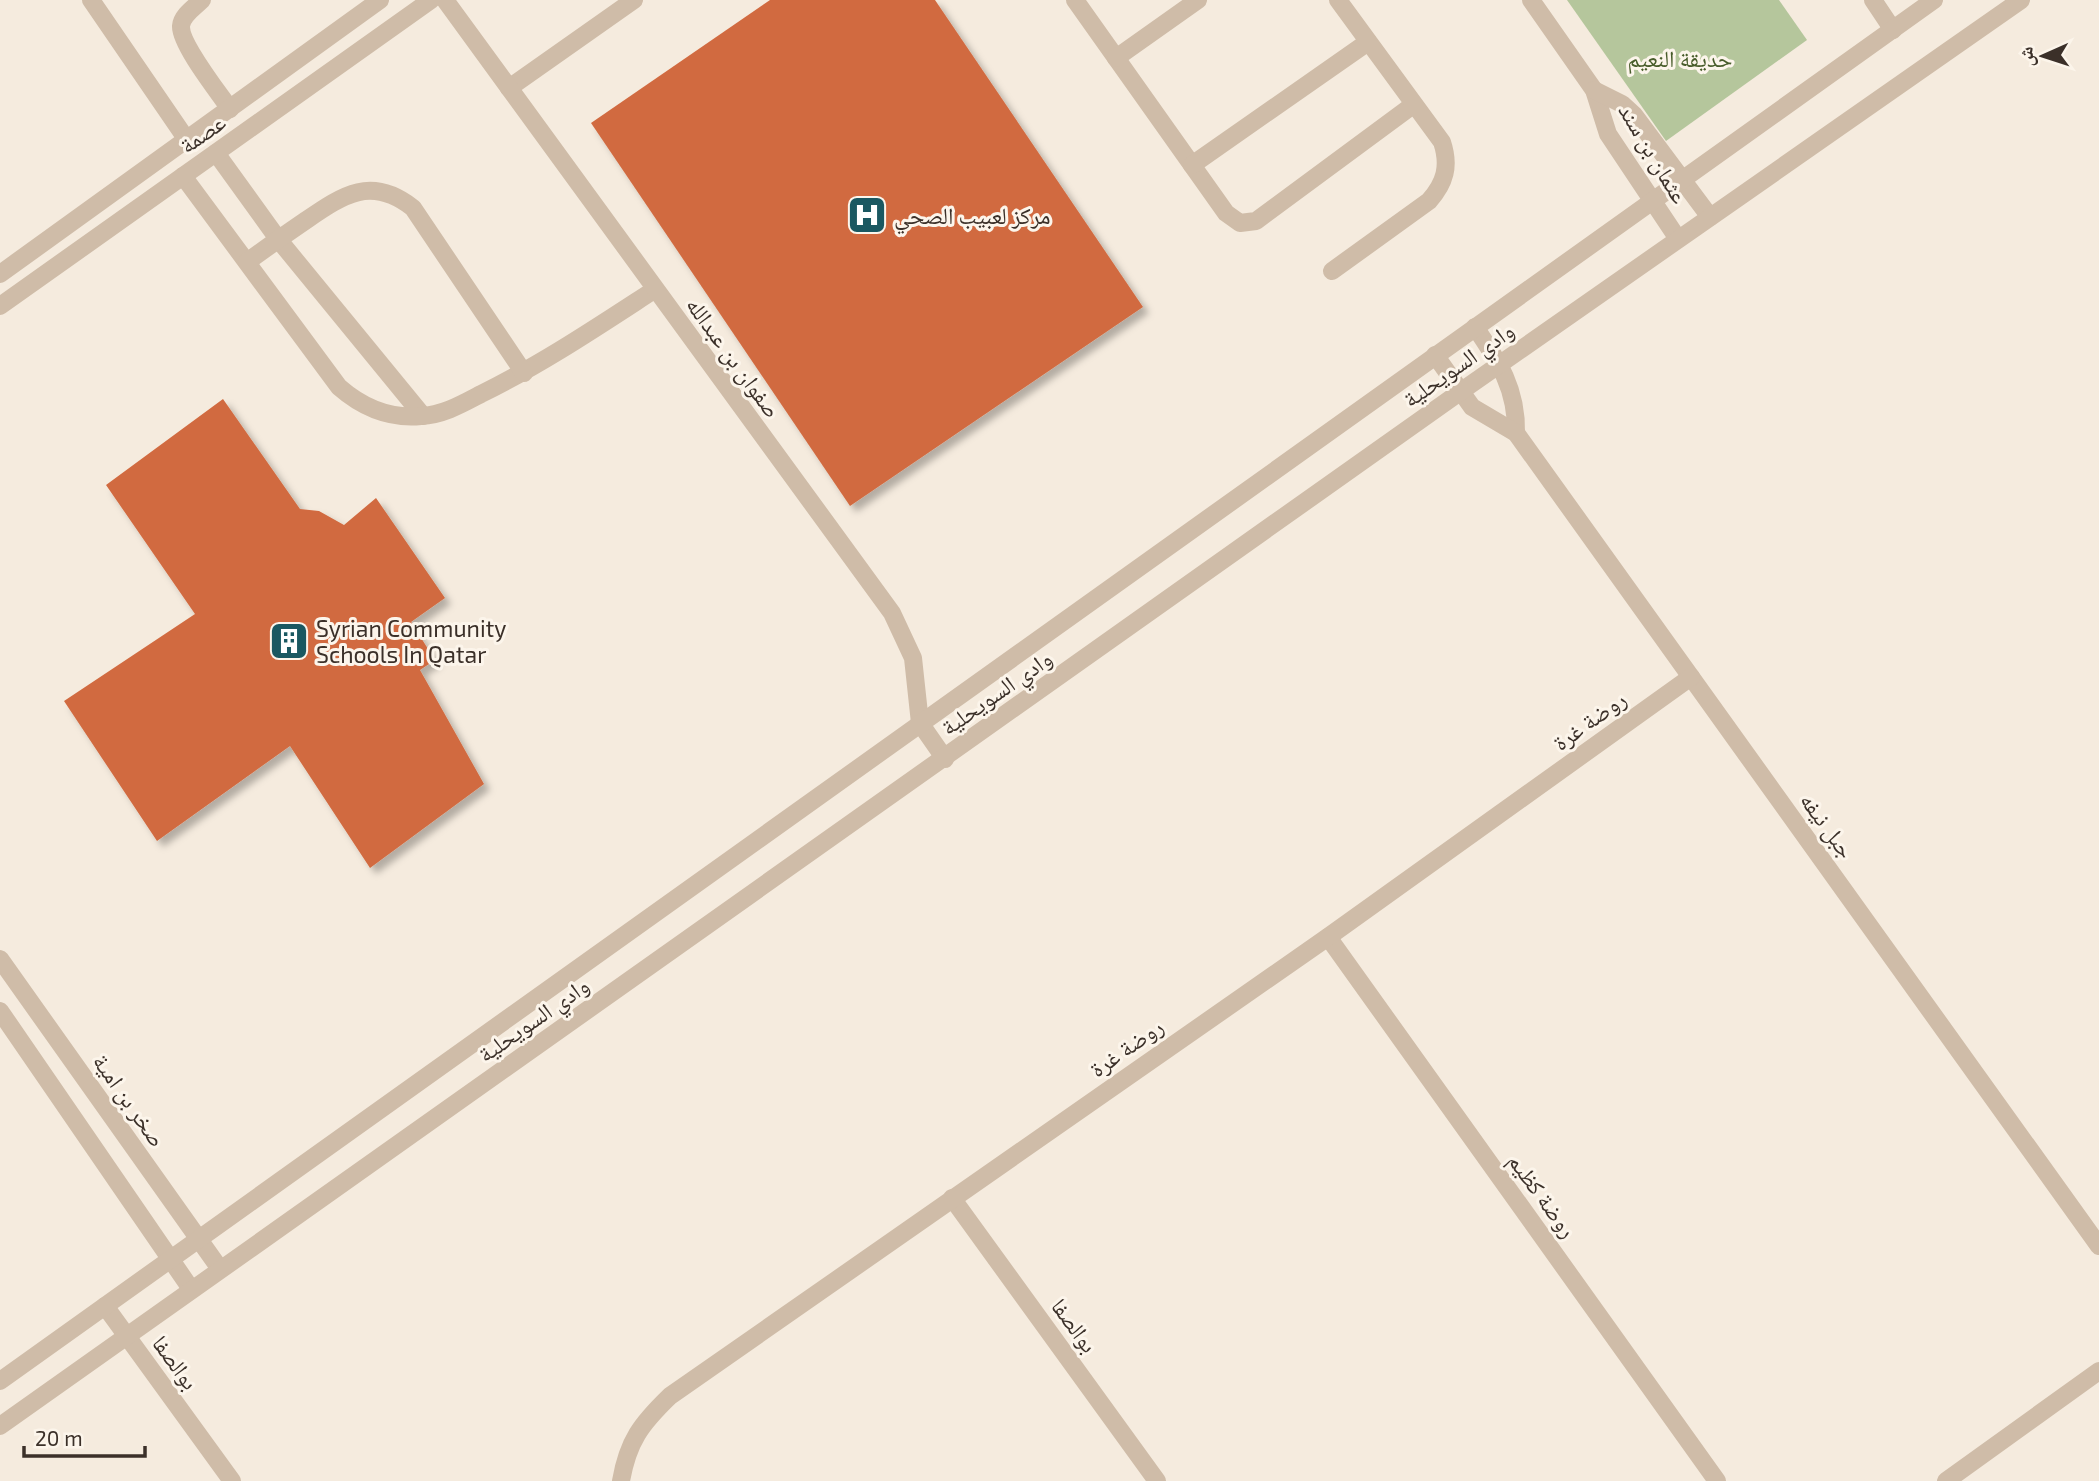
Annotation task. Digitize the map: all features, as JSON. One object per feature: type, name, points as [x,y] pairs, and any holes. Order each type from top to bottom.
[{"type":"street","points":[[92,0],[187,140]]},
{"type":"street","points":[[202,0],[187,14],[181,26],[185,41],[230,109]]},
{"type":"street","name":"عصمة","points":[[0,274],[380,0]]},
{"type":"street","name":"عصمة","points":[[0,306],[432,0]]},
{"type":"street","name":"صفوان بن عبدالله","points":[[445,0],[892,613],[913,658],[920,723],[945,759]]},
{"type":"street","points":[[509,88],[634,0]]},
{"type":"street","points":[[1074,0],[1231,219],[1248,224],[1413,105]]},
{"type":"street","points":[[1115,58],[1198,0]]},
{"type":"street","points":[[1332,271],[1429,201],[1444,179],[1446,154],[1442,142],[1338,0]]},
{"type":"street","name":"عثمان بن سند","points":[[1531,0],[1594,90],[1608,134],[1678,239]]},
{"type":"street","points":[[1873,0],[1893,30]]},
{"type":"street","name":"وادي السويحلية","points":[[0,1381],[1934,0]]},
{"type":"street","name":"وادي السويحلية","points":[[0,1426],[1460,392],[2021,0]]},
{"type":"street","points":[[1192,164],[1368,42]]},
{"type":"street","name":"عثمان بن سند","points":[[1594,90],[1622,104],[1633,115],[1710,217]]},
{"type":"street","points":[[216,153],[278,239],[422,416]]},
{"type":"street","points":[[183,176],[339,387],[356,402],[377,412],[422,416],[441,413],[524,373],[654,290]]},
{"type":"street","points":[[247,262],[351,193],[376,191],[400,198],[413,208],[524,373]]},
{"type":"street","points":[[1475,327],[1500,364],[1513,394],[1516,433]]},
{"type":"street","name":"جبل نيفه","points":[[1435,355],[1460,392],[1487,418],[1516,433],[2099,1246]]},
{"type":"street","name":"روضة غرة","points":[[621,1481],[626,1453],[643,1421],[670,1396],[1328,937],[1691,677]]},
{"type":"street","name":"روضة كظيم","points":[[1328,937],[1717,1481]]},
{"type":"street","name":"صخر بن امية","points":[[0,959],[220,1269]]},
{"type":"street","points":[[0,1011],[191,1289]]},
{"type":"street","name":"بوالصفا","points":[[953,1198],[1157,1481]]},
{"type":"street","name":"بوالصفا","points":[[105,1306],[232,1481]]},
{"type":"street","points":[[1947,1481],[2099,1371]]},
{"type":"green space","name":"حديقة النعيم","points":[[1567,0],[1779,0],[1807,40],[1666,141]]},
{"type":"building","name":"مركز لعبيب الصحي","points":[[770,0],[935,0],[1143,307],[850,506],[591,123]]},
{"type":"building","name":"Syrian Community Schools In Qatar","points":[[223,399],[300,509],[319,511],[344,525],[376,498],[445,598],[411,622],[435,660],[420,670],[484,784],[370,868],[290,746],[157,841],[64,701],[195,614],[106,485]]},
{"type":"place","name":"مركز لعبيب الصحي","points":[[867,215]]},
{"type":"place","name":"Syrian Community Schools In Qatar","points":[[289,641]]}]
